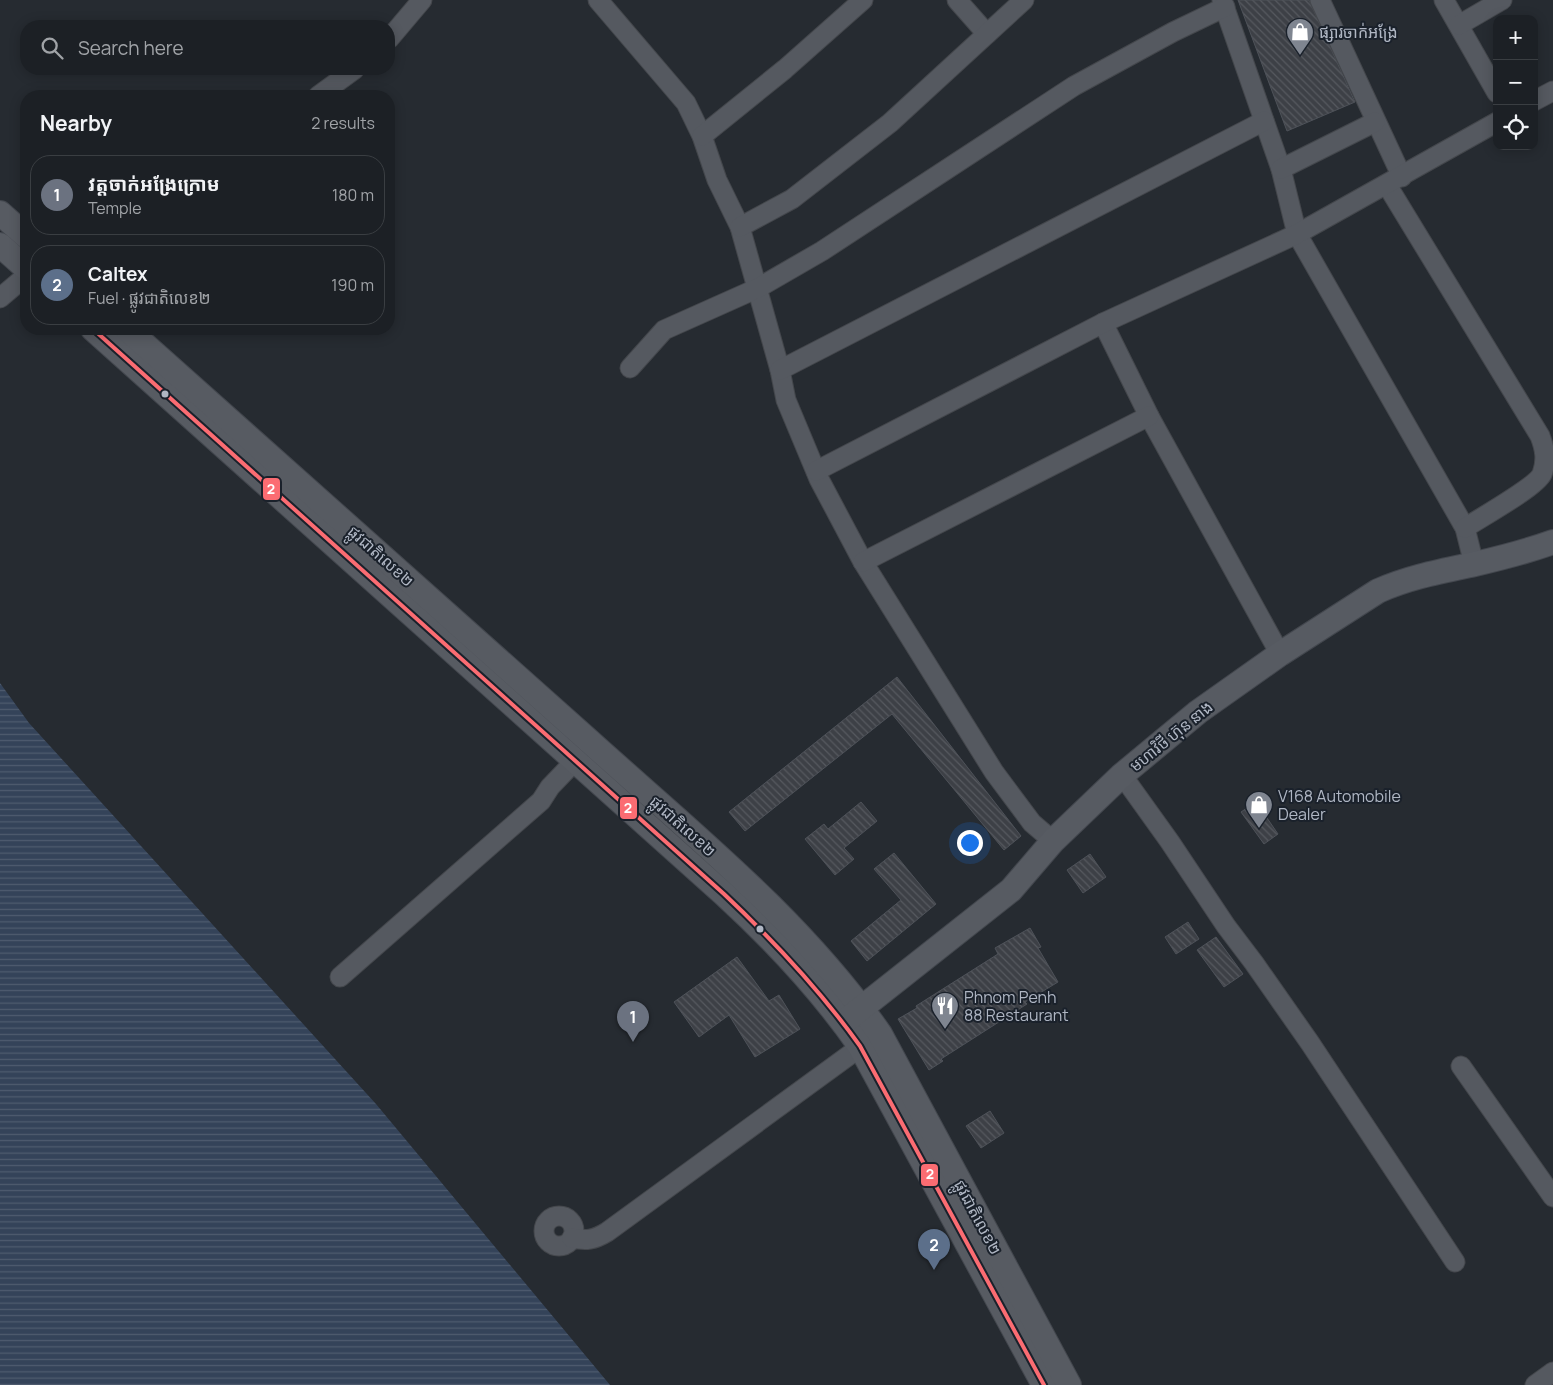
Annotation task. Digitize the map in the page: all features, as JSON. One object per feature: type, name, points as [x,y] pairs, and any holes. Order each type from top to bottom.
[{"type":"main road","points":[[0,213],[20,231]]},
{"type":"main road","points":[[0,245],[20,263]]},
{"type":"main road","name":"ផ្លូវជាតិលេខ២","points":[[100,335],[760,927],[853,1015]]},
{"type":"main road","name":"ផ្លូវជាតិលេខ២","points":[[134,335],[777,910],[798,932],[870,1040],[1069,1385]]},
{"type":"main road","points":[[301,516],[317,499]]},
{"type":"main road","name":"មហាវិថី ហ៊ុន នាង","points":[[853,1015],[1011,890],[1053,841],[1122,775],[1198,712],[1280,654],[1378,591],[1411,579],[1511,556],[1553,542]]},
{"type":"main road","points":[[431,633],[449,616]]},
{"type":"main road","name":"ផ្លូវជាតិលេខ២","points":[[870,1040],[1044,1385]]},
{"type":"street","points":[[395,33],[422,0]]},
{"type":"street","points":[[598,0],[686,103],[702,136],[717,180],[740,228],[780,370],[786,400],[816,471],[863,562],[994,772],[1032,824],[1053,841]]},
{"type":"street","points":[[702,136],[785,69],[863,0]]},
{"type":"street","points":[[957,0],[987,34]]},
{"type":"street","points":[[740,228],[792,199],[890,123],[1024,0]]},
{"type":"street","points":[[1320,0],[1375,122],[1394,181],[1545,448],[1546,461],[1541,476],[1528,488],[1465,528]]},
{"type":"street","points":[[1444,0],[1493,86]]},
{"type":"street","points":[[1458,25],[1502,0]]},
{"type":"street","points":[[630,368],[664,330],[758,288],[822,251],[1074,86],[1223,4],[1281,169],[1298,234],[1465,528],[1474,564]]},
{"type":"street","points":[[326,90],[347,75]]},
{"type":"street","points":[[1538,99],[1553,91]]},
{"type":"street","points":[[780,370],[1264,121]]},
{"type":"street","points":[[1281,169],[1375,122]]},
{"type":"street","points":[[816,471],[1103,323],[1298,234],[1493,124]]},
{"type":"street","points":[[0,298],[20,281]]},
{"type":"street","points":[[1103,323],[1149,416],[1280,654]]},
{"type":"street","points":[[863,562],[1149,416]]},
{"type":"street","points":[[340,977],[541,801],[550,787],[575,761]]},
{"type":"street","points":[[1122,775],[1170,842],[1226,926],[1310,1043],[1455,1262]]},
{"type":"street","points":[[572,1238],[588,1241],[598,1238],[870,1040]]},
{"type":"street","points":[[1461,1066],[1553,1198]]},
{"type":"street","points":[[1535,1385],[1553,1372]]},
{"type":"water","points":[[0,683],[29,723],[376,1104],[610,1385],[0,1385]]},
{"type":"building","name":"ផ្សារចាក់អង្រែ","points":[[1238,0],[1309,0],[1355,102],[1287,131]]},
{"type":"building","points":[[897,677],[1021,836],[1004,850],[892,714],[745,831],[729,812]]},
{"type":"building","points":[[861,802],[877,821],[844,848],[854,859],[835,875],[805,839],[824,824],[828,829]]},
{"type":"building","points":[[1256,802],[1278,834],[1264,844],[1241,812]]},
{"type":"building","points":[[894,853],[936,904],[867,961],[851,941],[901,900],[874,869]]},
{"type":"building","points":[[1090,854],[1106,877],[1083,893],[1067,870]]},
{"type":"building","points":[[1188,922],[1199,939],[1176,954],[1165,937]]},
{"type":"building","points":[[1030,928],[1041,947],[1038,948],[1058,982],[941,1059],[943,1061],[929,1070],[898,1019],[998,954],[995,948]]},
{"type":"building","points":[[1216,937],[1243,974],[1224,987],[1197,950]]},
{"type":"building","points":[[737,957],[769,1001],[779,995],[800,1029],[755,1057],[729,1015],[699,1037],[674,1002]]},
{"type":"building","points":[[990,1111],[1004,1133],[981,1148],[966,1126]]},
{"type":"transit line","name":"2","points":[[100,335],[724,894],[796,967],[829,1005],[860,1046],[1044,1385]]},
{"type":"place","name":"ផ្សារចាក់អង្រែ","points":[[1300,56]]},
{"type":"place","name":"V168 Automobile Dealer","points":[[1259,829]]},
{"type":"place","name":"Phnom Penh 88 Restaurant","points":[[945,1030]]},
{"type":"place","name":"វត្តចាក់អង្រែក្រោម","points":[[633,1042]]},
{"type":"place","name":"Caltex","points":[[934,1270]]}]
